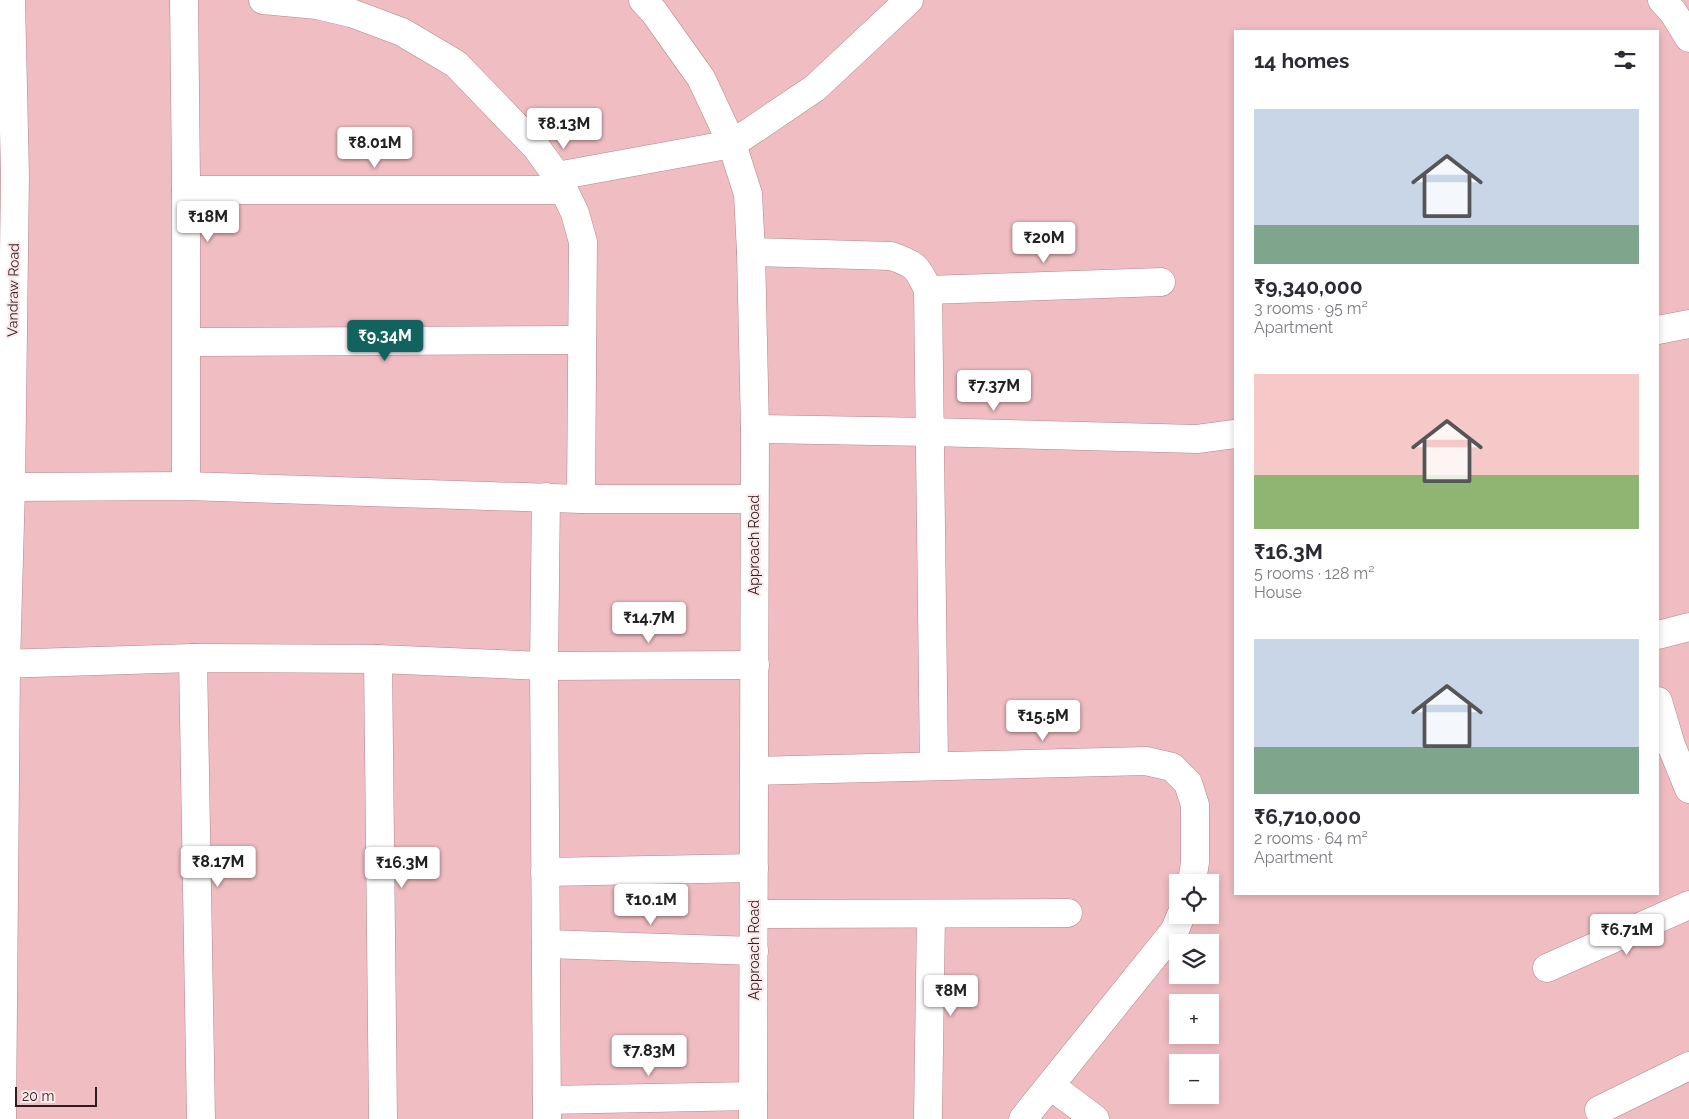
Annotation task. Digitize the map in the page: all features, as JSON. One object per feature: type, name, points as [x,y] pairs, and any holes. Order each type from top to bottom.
[{"type":"street","name":"Vandraw Road","points":[[2,1119],[3,664],[11,487],[7,175],[11,0]]},
{"type":"street","points":[[184,0],[187,342],[186,486]]},
{"type":"street","points":[[264,0],[317,5],[351,12],[402,32],[456,64],[536,148],[560,183],[575,212],[583,242],[581,499]]},
{"type":"street","name":"Approach Road","points":[[643,0],[654,12],[701,78],[732,144],[748,194],[755,429],[753,1107]]},
{"type":"street","points":[[186,190],[560,183],[732,144],[815,88],[909,0]]},
{"type":"street","points":[[1662,0],[1673,12],[1689,38]]},
{"type":"street","points":[[751,252],[892,256],[909,262],[920,272],[928,290],[934,766]]},
{"type":"street","points":[[928,290],[1161,282]]},
{"type":"street","points":[[1659,330],[1689,324]]},
{"type":"street","points":[[187,342],[582,340]]},
{"type":"street","points":[[755,429],[1196,439],[1234,434]]},
{"type":"street","points":[[11,487],[186,486],[581,499],[754,498]]},
{"type":"street","points":[[546,497],[544,666],[547,1110],[753,1107]]},
{"type":"street","points":[[1659,635],[1689,628]]},
{"type":"street","points":[[194,658],[201,1119]]},
{"type":"street","points":[[3,664],[194,658],[378,659],[544,666],[754,665]]},
{"type":"street","points":[[378,659],[383,1119]]},
{"type":"street","points":[[1659,703],[1671,745],[1689,789]]},
{"type":"street","points":[[755,771],[1146,761],[1172,767],[1188,783],[1194,805],[1195,862],[1193,874]]},
{"type":"street","points":[[546,872],[754,868]]},
{"type":"street","points":[[1548,968],[1689,905]]},
{"type":"street","points":[[754,914],[1068,913]]},
{"type":"street","points":[[928,1119],[931,914]]},
{"type":"street","points":[[1023,1119],[1175,930],[1177,924]]},
{"type":"street","points":[[546,944],[754,951]]},
{"type":"street","points":[[1599,1110],[1689,1066]]},
{"type":"street","points":[[1051,1086],[1096,1119]]}]
